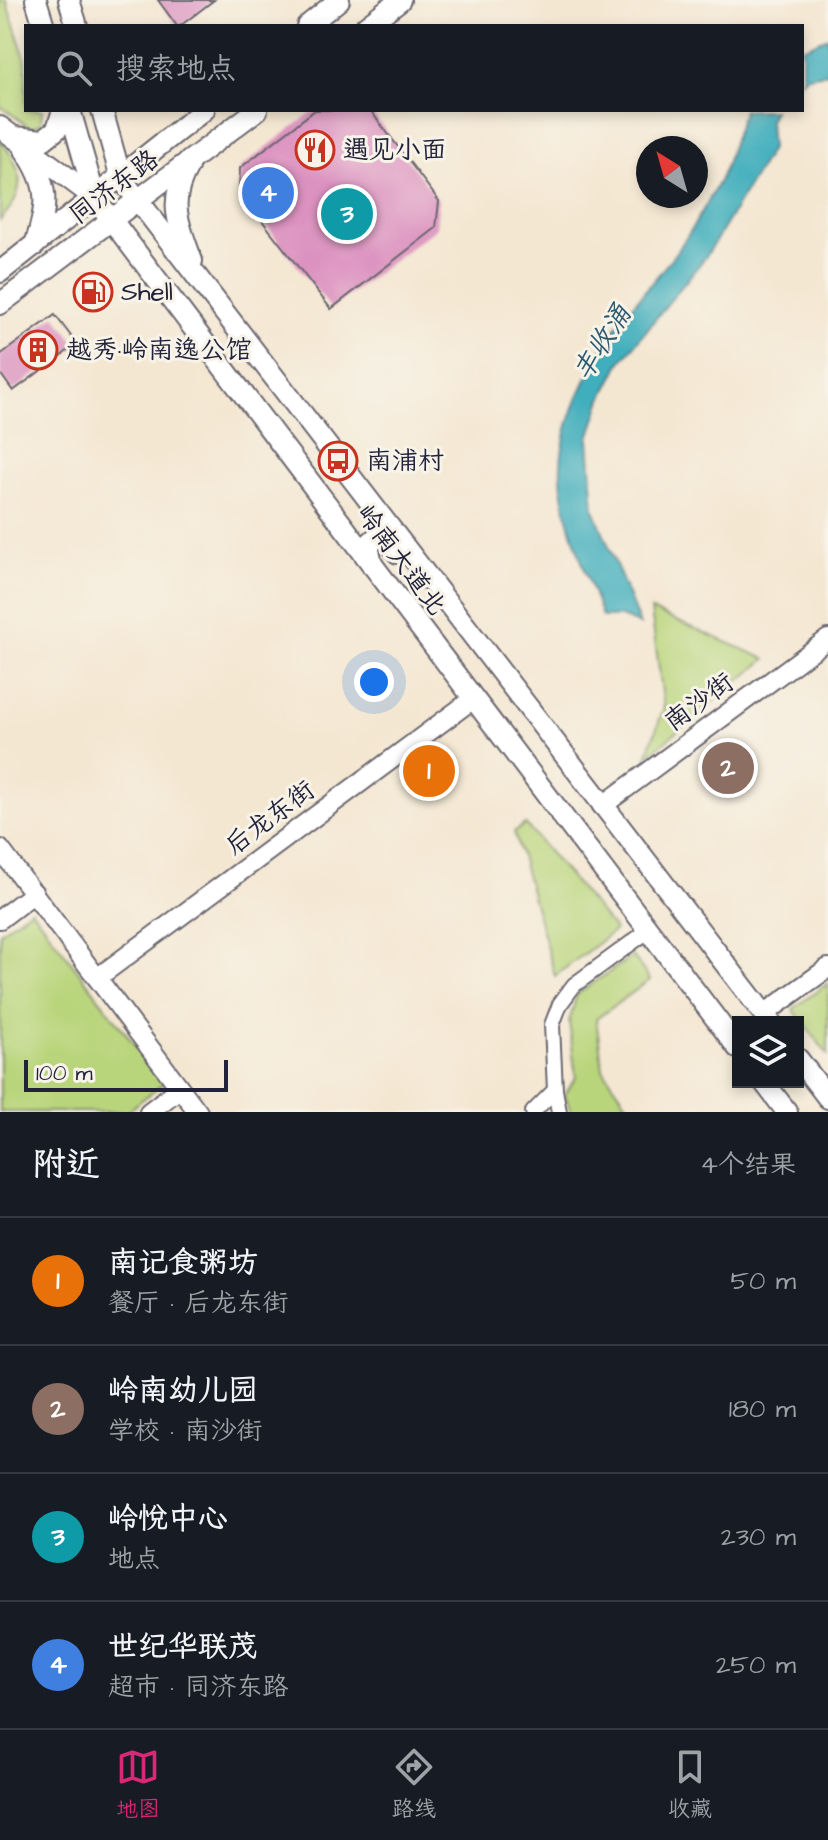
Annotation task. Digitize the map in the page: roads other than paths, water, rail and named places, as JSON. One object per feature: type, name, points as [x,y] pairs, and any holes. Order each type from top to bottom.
[{"type":"main road","points":[[36,0],[43,24]]},
{"type":"main road","points":[[309,24],[339,0]]},
{"type":"main road","points":[[369,24],[400,0]]},
{"type":"main road","points":[[6,131],[31,140],[43,140],[57,129],[62,112]]},
{"type":"main road","points":[[71,112],[95,198]]},
{"type":"main road","points":[[103,112],[121,178]]},
{"type":"main road","name":"同济东路","points":[[0,272],[202,112]]},
{"type":"main road","name":"同济东路","points":[[0,304],[254,112]]},
{"type":"main road","points":[[6,131],[36,166],[47,203],[35,245]]},
{"type":"main road","name":"岭南大道北","points":[[6,131],[95,198],[732,1040]]},
{"type":"main road","points":[[192,160],[177,187],[176,217],[199,279]]},
{"type":"main road","name":"岭南大道北","points":[[121,178],[765,1016]]},
{"type":"main road","points":[[372,565],[368,545],[378,536],[387,540],[419,582],[440,595]]},
{"type":"main road","points":[[804,1067],[828,1098]]},
{"type":"main road","points":[[769,1088],[787,1112]]},
{"type":"street","name":"南沙街","points":[[602,806],[828,639]]},
{"type":"street","name":"后龙东街","points":[[97,978],[473,699]]},
{"type":"street","points":[[0,849],[198,1112]]},
{"type":"street","points":[[0,919],[34,893]]},
{"type":"street","points":[[559,1112],[552,1025],[560,1004],[574,985],[649,930]]},
{"type":"street","points":[[769,1016],[828,968]]},
{"type":"street","points":[[149,1112],[179,1089]]},
{"type":"street","points":[[533,1112],[555,1090]]},
{"type":"water","points":[[828,37],[828,73],[804,79],[804,47]]},
{"type":"water","points":[[743,112],[773,112],[769,121],[771,149],[707,255],[620,363],[602,399],[589,438],[594,509],[640,625],[621,617],[602,617],[564,501],[561,464],[569,422],[576,401],[608,339],[677,251],[704,208],[708,208],[708,201],[720,179]]},
{"type":"place","name":"遇见小面","points":[[315,150]]},
{"type":"place","name":"世纪华联茂","points":[[268,193]]},
{"type":"place","name":"岭悦中心","points":[[347,214]]},
{"type":"place","name":"Shell","points":[[93,292]]},
{"type":"place","name":"越秀·岭南逸公馆","points":[[38,350]]},
{"type":"place","name":"南浦村","points":[[338,461]]},
{"type":"place","name":"岭南幼儿园","points":[[728,768]]},
{"type":"place","name":"南记食粥坊","points":[[429,771]]},
{"type":"water label","name":"丰收涌","points":[[602,343]]}]
